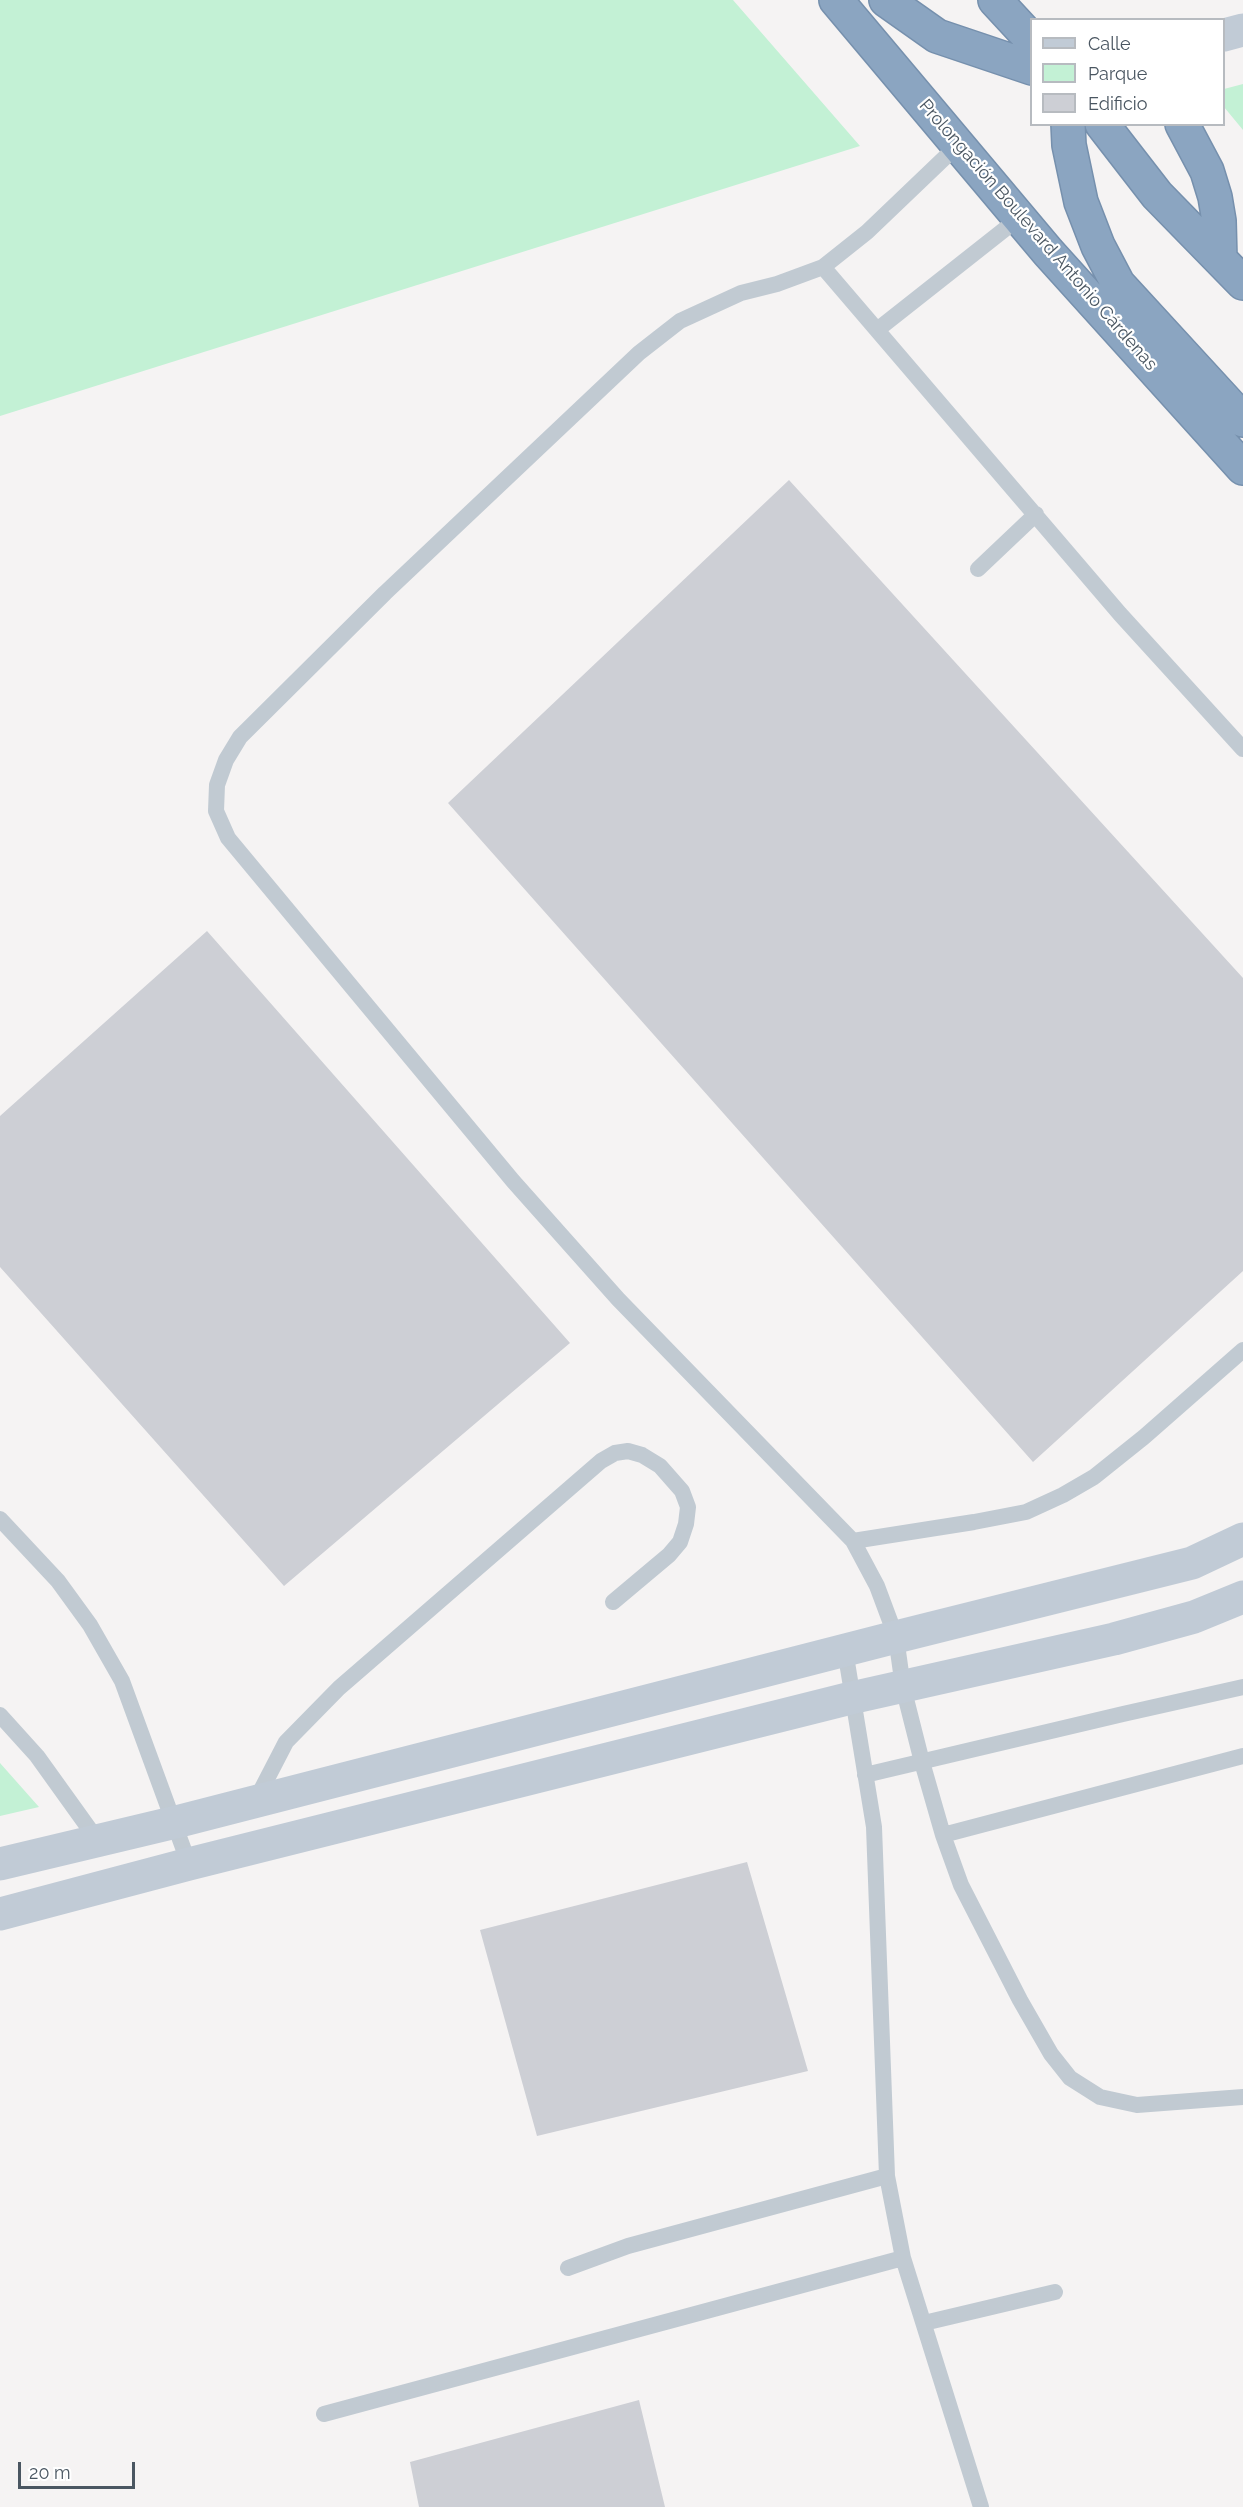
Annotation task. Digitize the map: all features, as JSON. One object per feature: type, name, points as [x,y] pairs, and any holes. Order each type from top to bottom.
[{"type":"highway","name":"Prolongación Boulevard Antonio Cárdenas","points":[[836,0],[1084,294],[1243,468]]},
{"type":"highway","points":[[886,0],[938,36],[1030,67]]},
{"type":"highway","points":[[995,0],[1030,38]]},
{"type":"highway","points":[[1068,126],[1069,145],[1081,201],[1098,246],[1118,284],[1243,420]]},
{"type":"highway","points":[[1104,126],[1157,195],[1243,283]]},
{"type":"highway","points":[[1183,126],[1207,171],[1215,196],[1219,221],[1220,259]]},
{"type":"street","points":[[1225,35],[1243,30]]},
{"type":"street","points":[[0,1864],[176,1822],[1192,1563],[1243,1539]]},
{"type":"street","points":[[0,1914],[189,1864],[851,1698],[1126,1636],[1194,1617],[1243,1598]]},
{"type":"lane","points":[[958,145],[867,232],[823,267],[777,284],[741,293],[680,321],[639,353],[385,593],[240,737],[226,760],[217,786],[216,811],[228,838],[513,1181],[618,1299],[853,1541],[877,1586],[896,1637],[903,1687],[922,1762],[943,1835],[961,1885],[1020,2001],[1050,2054],[1070,2078],[1100,2097],[1137,2105],[1243,2097]]},
{"type":"lane","points":[[877,330],[1019,218]]},
{"type":"lane","points":[[823,267],[1120,614],[1243,749]]},
{"type":"lane","points":[[978,568],[1035,514]]},
{"type":"lane","points":[[853,1541],[1026,1512],[1063,1496],[1094,1477],[1144,1437],[1243,1350]]},
{"type":"lane","points":[[256,1800],[286,1742],[339,1688],[601,1461],[615,1453],[628,1451],[642,1455],[660,1466],[682,1491],[688,1507],[686,1524],[680,1542],[669,1555],[613,1602]]},
{"type":"lane","points":[[0,1520],[58,1581],[90,1624],[117,1671],[176,1822],[189,1864]]},
{"type":"lane","points":[[845,1650],[851,1698],[874,1827],[887,2176],[903,2258],[981,2507]]},
{"type":"lane","points":[[865,1775],[1243,1688]]},
{"type":"lane","points":[[0,1715],[37,1756],[98,1841]]},
{"type":"lane","points":[[943,1835],[1243,1756]]},
{"type":"lane","points":[[568,2268],[628,2246],[887,2176]]},
{"type":"lane","points":[[324,2414],[903,2258]]},
{"type":"lane","points":[[924,2323],[1055,2292]]},
{"type":"green space","points":[[0,0],[733,0],[860,146],[0,416]]},
{"type":"green space","points":[[1243,84],[1243,130],[1225,108],[1225,89]]},
{"type":"green space","points":[[0,1763],[39,1807],[0,1816]]},
{"type":"building","points":[[789,480],[1243,978],[1243,1271],[1033,1462],[448,803]]},
{"type":"building","points":[[207,931],[570,1343],[284,1586],[0,1267],[0,1116]]},
{"type":"building","points":[[747,1862],[808,2071],[537,2136],[480,1930]]},
{"type":"building","points":[[639,2400],[665,2507],[419,2507],[410,2462]]}]
